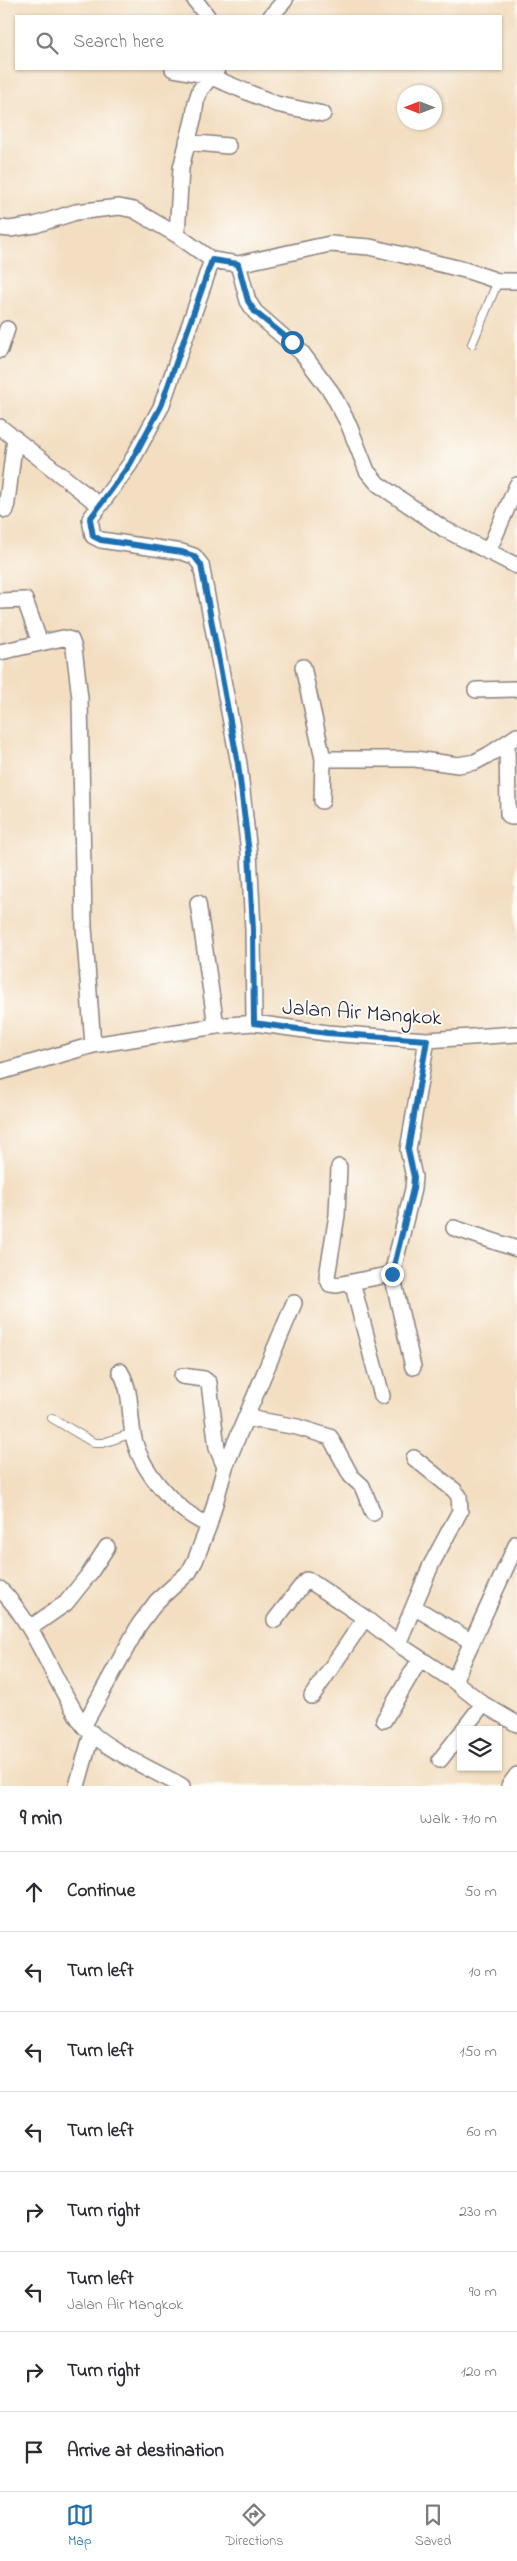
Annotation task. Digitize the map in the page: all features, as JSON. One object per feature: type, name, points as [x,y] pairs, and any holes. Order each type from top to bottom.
[{"type":"street","points":[[195,0],[206,15]]},
{"type":"street","points":[[272,15],[285,0]]},
{"type":"street","points":[[186,70],[213,72],[276,104],[324,114]]},
{"type":"street","points":[[177,235],[181,168],[200,90],[213,72]]},
{"type":"street","points":[[187,142],[228,146]]},
{"type":"street","points":[[0,228],[10,229],[35,226],[76,212],[119,207],[134,210],[177,235],[212,260],[238,264],[330,244],[370,247],[498,281],[517,281]]},
{"type":"street","points":[[212,260],[161,406],[130,464],[90,519],[93,536],[101,540],[182,552],[194,556],[201,565],[238,764],[248,843],[253,930],[254,1023]]},
{"type":"street","points":[[238,264],[248,301],[255,312],[302,353],[332,393],[348,423],[367,471],[378,484],[444,529],[517,566]]},
{"type":"street","points":[[0,350],[7,329]]},
{"type":"street","points":[[0,427],[99,505]]},
{"type":"street","points":[[6,510],[15,438]]},
{"type":"street","points":[[488,552],[517,485]]},
{"type":"street","points":[[0,600],[25,600],[40,643]]},
{"type":"street","points":[[0,652],[63,638],[71,640],[74,648],[80,698],[84,927],[93,1045]]},
{"type":"street","points":[[303,667],[323,760],[322,801]]},
{"type":"street","points":[[476,690],[517,689]]},
{"type":"street","points":[[323,760],[415,760],[458,765],[475,762],[512,740]]},
{"type":"street","points":[[512,740],[508,814],[511,817],[517,816]]},
{"type":"street","points":[[198,903],[216,1026]]},
{"type":"street","name":"Jalan Air Mangkok","points":[[0,1072],[93,1045],[216,1026],[254,1023],[327,1033],[427,1040],[517,1034]]},
{"type":"street","points":[[413,1367],[392,1274],[414,1183],[408,1150],[427,1040]]},
{"type":"street","points":[[339,1167],[337,1215],[327,1277],[330,1284],[337,1285],[392,1274]]},
{"type":"street","points":[[454,1228],[517,1249]]},
{"type":"street","points":[[352,1282],[382,1396]]},
{"type":"street","points":[[77,1786],[88,1729],[139,1625],[157,1601],[188,1572],[196,1561],[226,1467],[248,1418],[294,1303]]},
{"type":"street","points":[[120,1372],[126,1382],[129,1395],[136,1447],[154,1478],[169,1496],[193,1518],[209,1525]]},
{"type":"street","points":[[182,1376],[204,1379],[210,1383],[217,1448],[226,1467]]},
{"type":"street","points":[[248,1418],[297,1427],[330,1436],[336,1444],[351,1476],[362,1486],[373,1513]]},
{"type":"street","points":[[398,1644],[431,1565],[460,1511],[459,1496],[454,1490],[414,1458]]},
{"type":"street","points":[[454,1681],[517,1543]]},
{"type":"street","points":[[30,1628],[66,1603],[90,1573],[106,1547]]},
{"type":"street","points":[[276,1620],[306,1580],[314,1583],[365,1618],[398,1644],[454,1681],[483,1704],[516,1720]]},
{"type":"street","points":[[0,1589],[14,1602],[88,1729],[122,1753],[182,1786]]},
{"type":"street","points":[[414,1607],[472,1642]]},
{"type":"street","points":[[312,1696],[365,1618]]},
{"type":"street","points":[[384,1720],[420,1659]]},
{"type":"street","points":[[466,1726],[483,1704]]},
{"type":"street","points":[[440,1760],[457,1738]]},
{"type":"street","points":[[509,1786],[517,1775]]},
{"type":"lane","points":[[472,344],[498,281]]},
{"type":"lane","points":[[52,1418],[94,1443],[103,1443],[133,1433]]},
{"type":"route","points":[[292,342],[255,312],[248,301],[238,264],[212,260],[161,406],[147,436],[130,464],[90,519],[90,526],[93,536],[101,540],[182,552],[194,556],[201,565],[205,578],[208,605],[238,764],[249,853],[253,930],[254,1023],[327,1033],[427,1040],[408,1150],[414,1177],[413,1189],[392,1274]]}]
